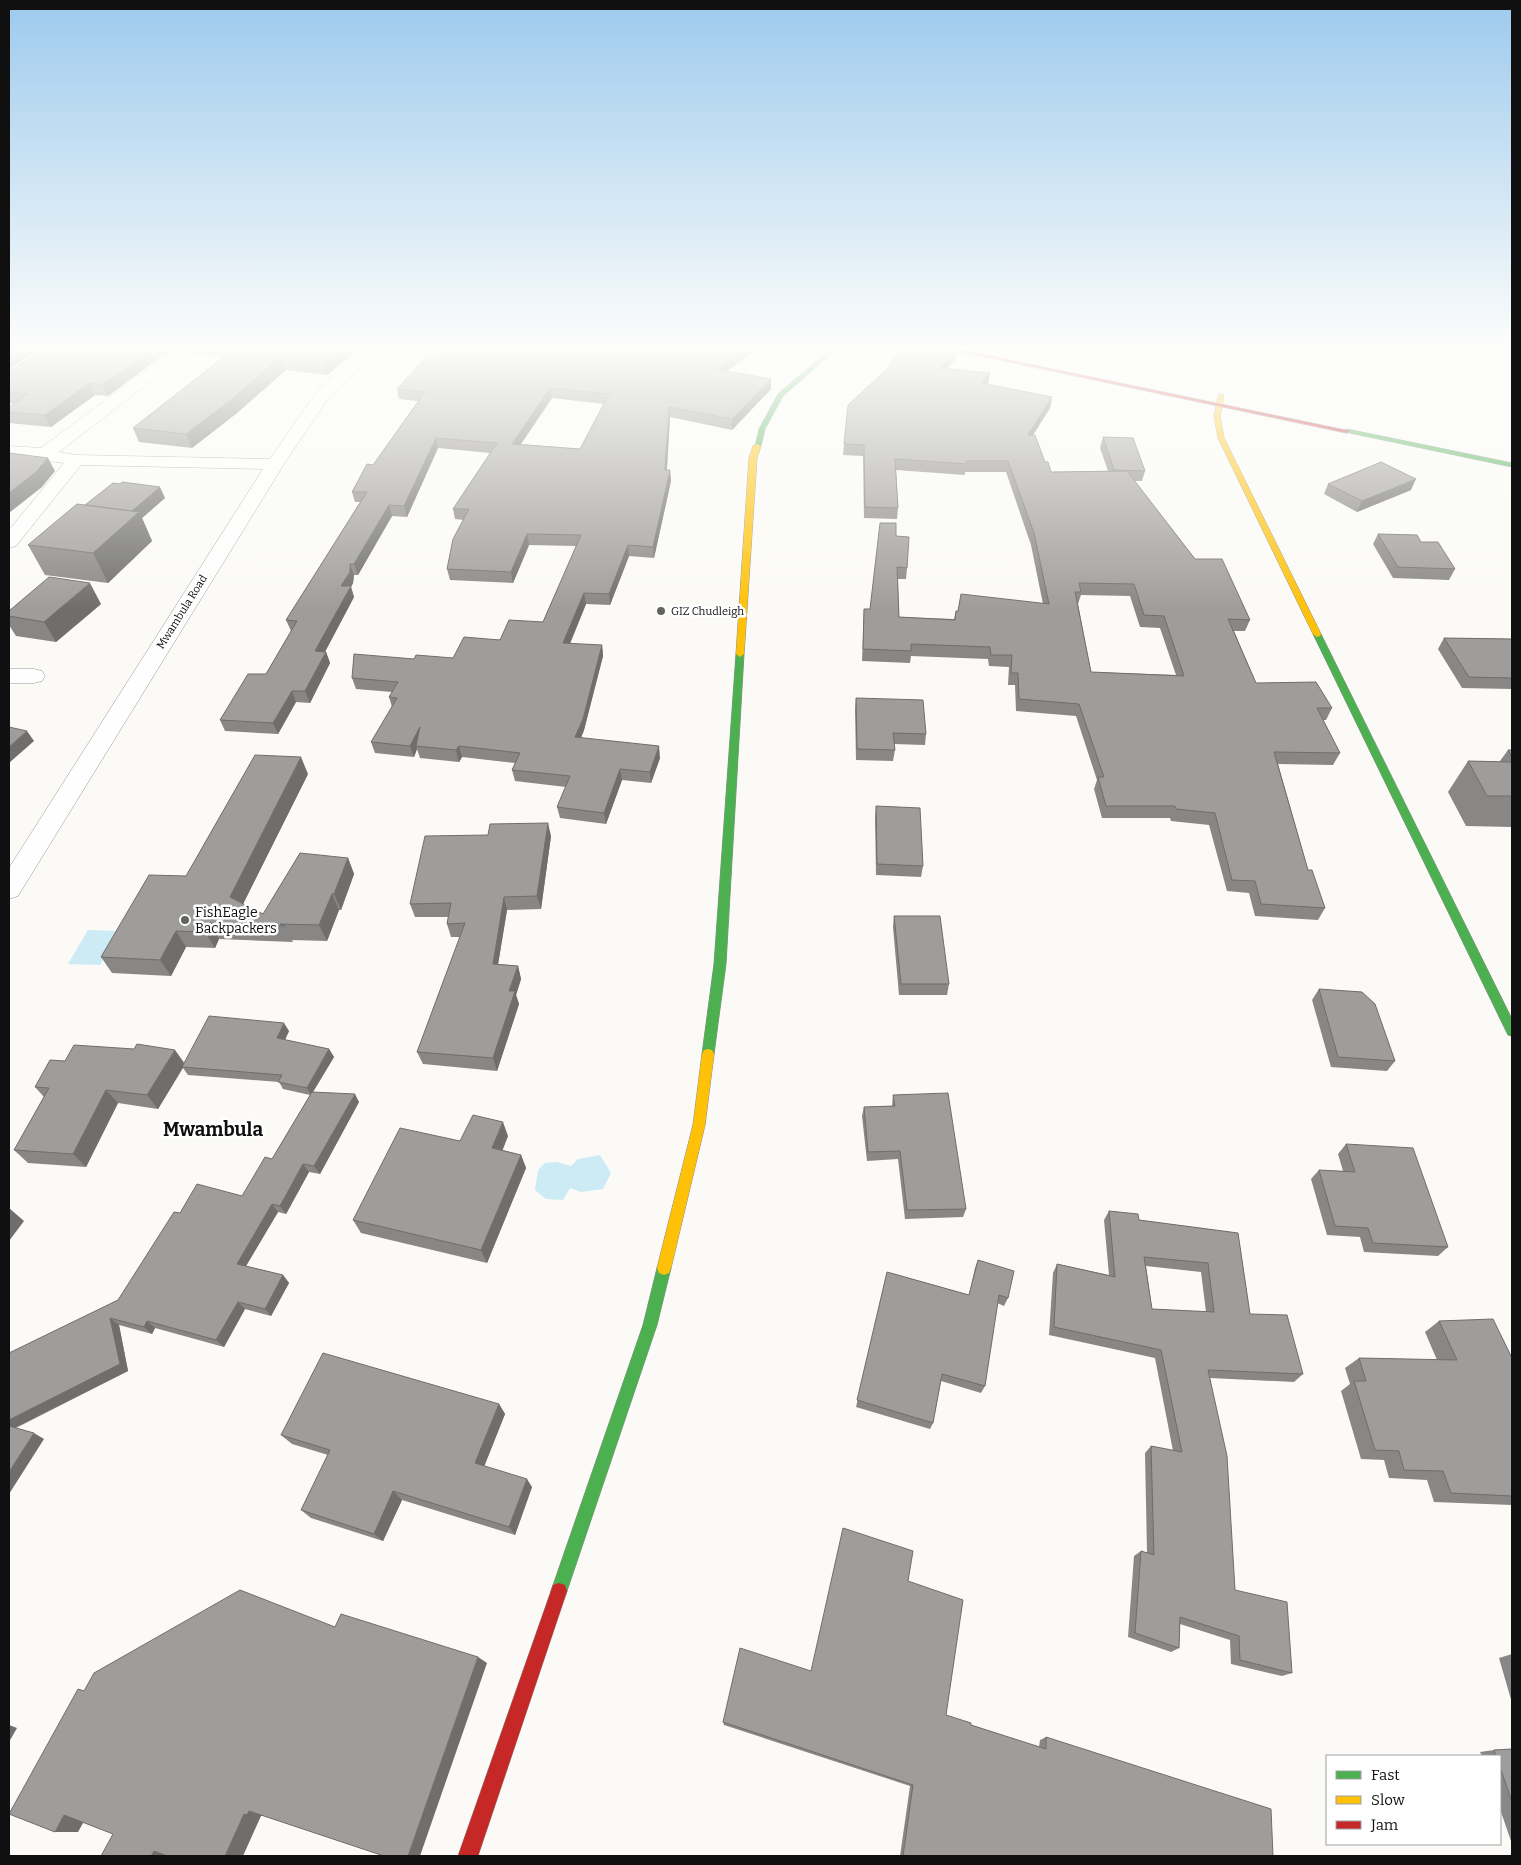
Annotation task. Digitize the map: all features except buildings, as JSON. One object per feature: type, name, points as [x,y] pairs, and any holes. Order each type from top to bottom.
[{"type":"street","points":[[45,454],[69,436]]},
{"type":"street","name":"Mwambula Road","points":[[9,888],[21,851],[294,436]]},
{"type":"street","points":[[468,1856],[650,1325],[699,1125],[720,964],[753,458],[760,436]]},
{"type":"street","points":[[1220,436],[1512,1031]]},
{"type":"street","points":[[1381,436],[1512,465]]},
{"type":"street","points":[[1415,436],[1512,454]]},
{"type":"street","points":[[9,451],[45,454],[76,460],[275,464]]},
{"type":"street","points":[[9,542],[76,460]]},
{"type":"street","points":[[9,676],[34,676]]},
{"type":"water","points":[[88,930],[120,931],[100,965],[68,964]]},
{"type":"water","points":[[600,1155],[611,1173],[603,1189],[581,1192],[570,1188],[563,1200],[546,1199],[535,1190],[538,1170],[545,1163],[557,1162],[571,1166],[578,1159]]},
{"type":"traffic: fast","points":[[757,446],[760,436]]},
{"type":"traffic: fast","points":[[1371,436],[1512,465]]},
{"type":"traffic: fast","points":[[1317,634],[1512,1031]]},
{"type":"traffic: fast","points":[[708,1054],[720,964],[740,654]]},
{"type":"traffic: fast","points":[[559,1591],[650,1325],[664,1268]]},
{"type":"traffic: slow","points":[[1221,436],[1317,634]]},
{"type":"traffic: slow","points":[[740,654],[753,458],[757,446]]},
{"type":"traffic: slow","points":[[664,1268],[699,1125],[708,1054]]},
{"type":"traffic: jam","points":[[468,1856],[559,1591]]},
{"type":"place","name":"GIZ Chudleigh","points":[[661,611]]},
{"type":"place","name":"FishEagle Backpackers","points":[[185,920]]},
{"type":"district","name":"Mwambula","points":[[213,1129]]}]
